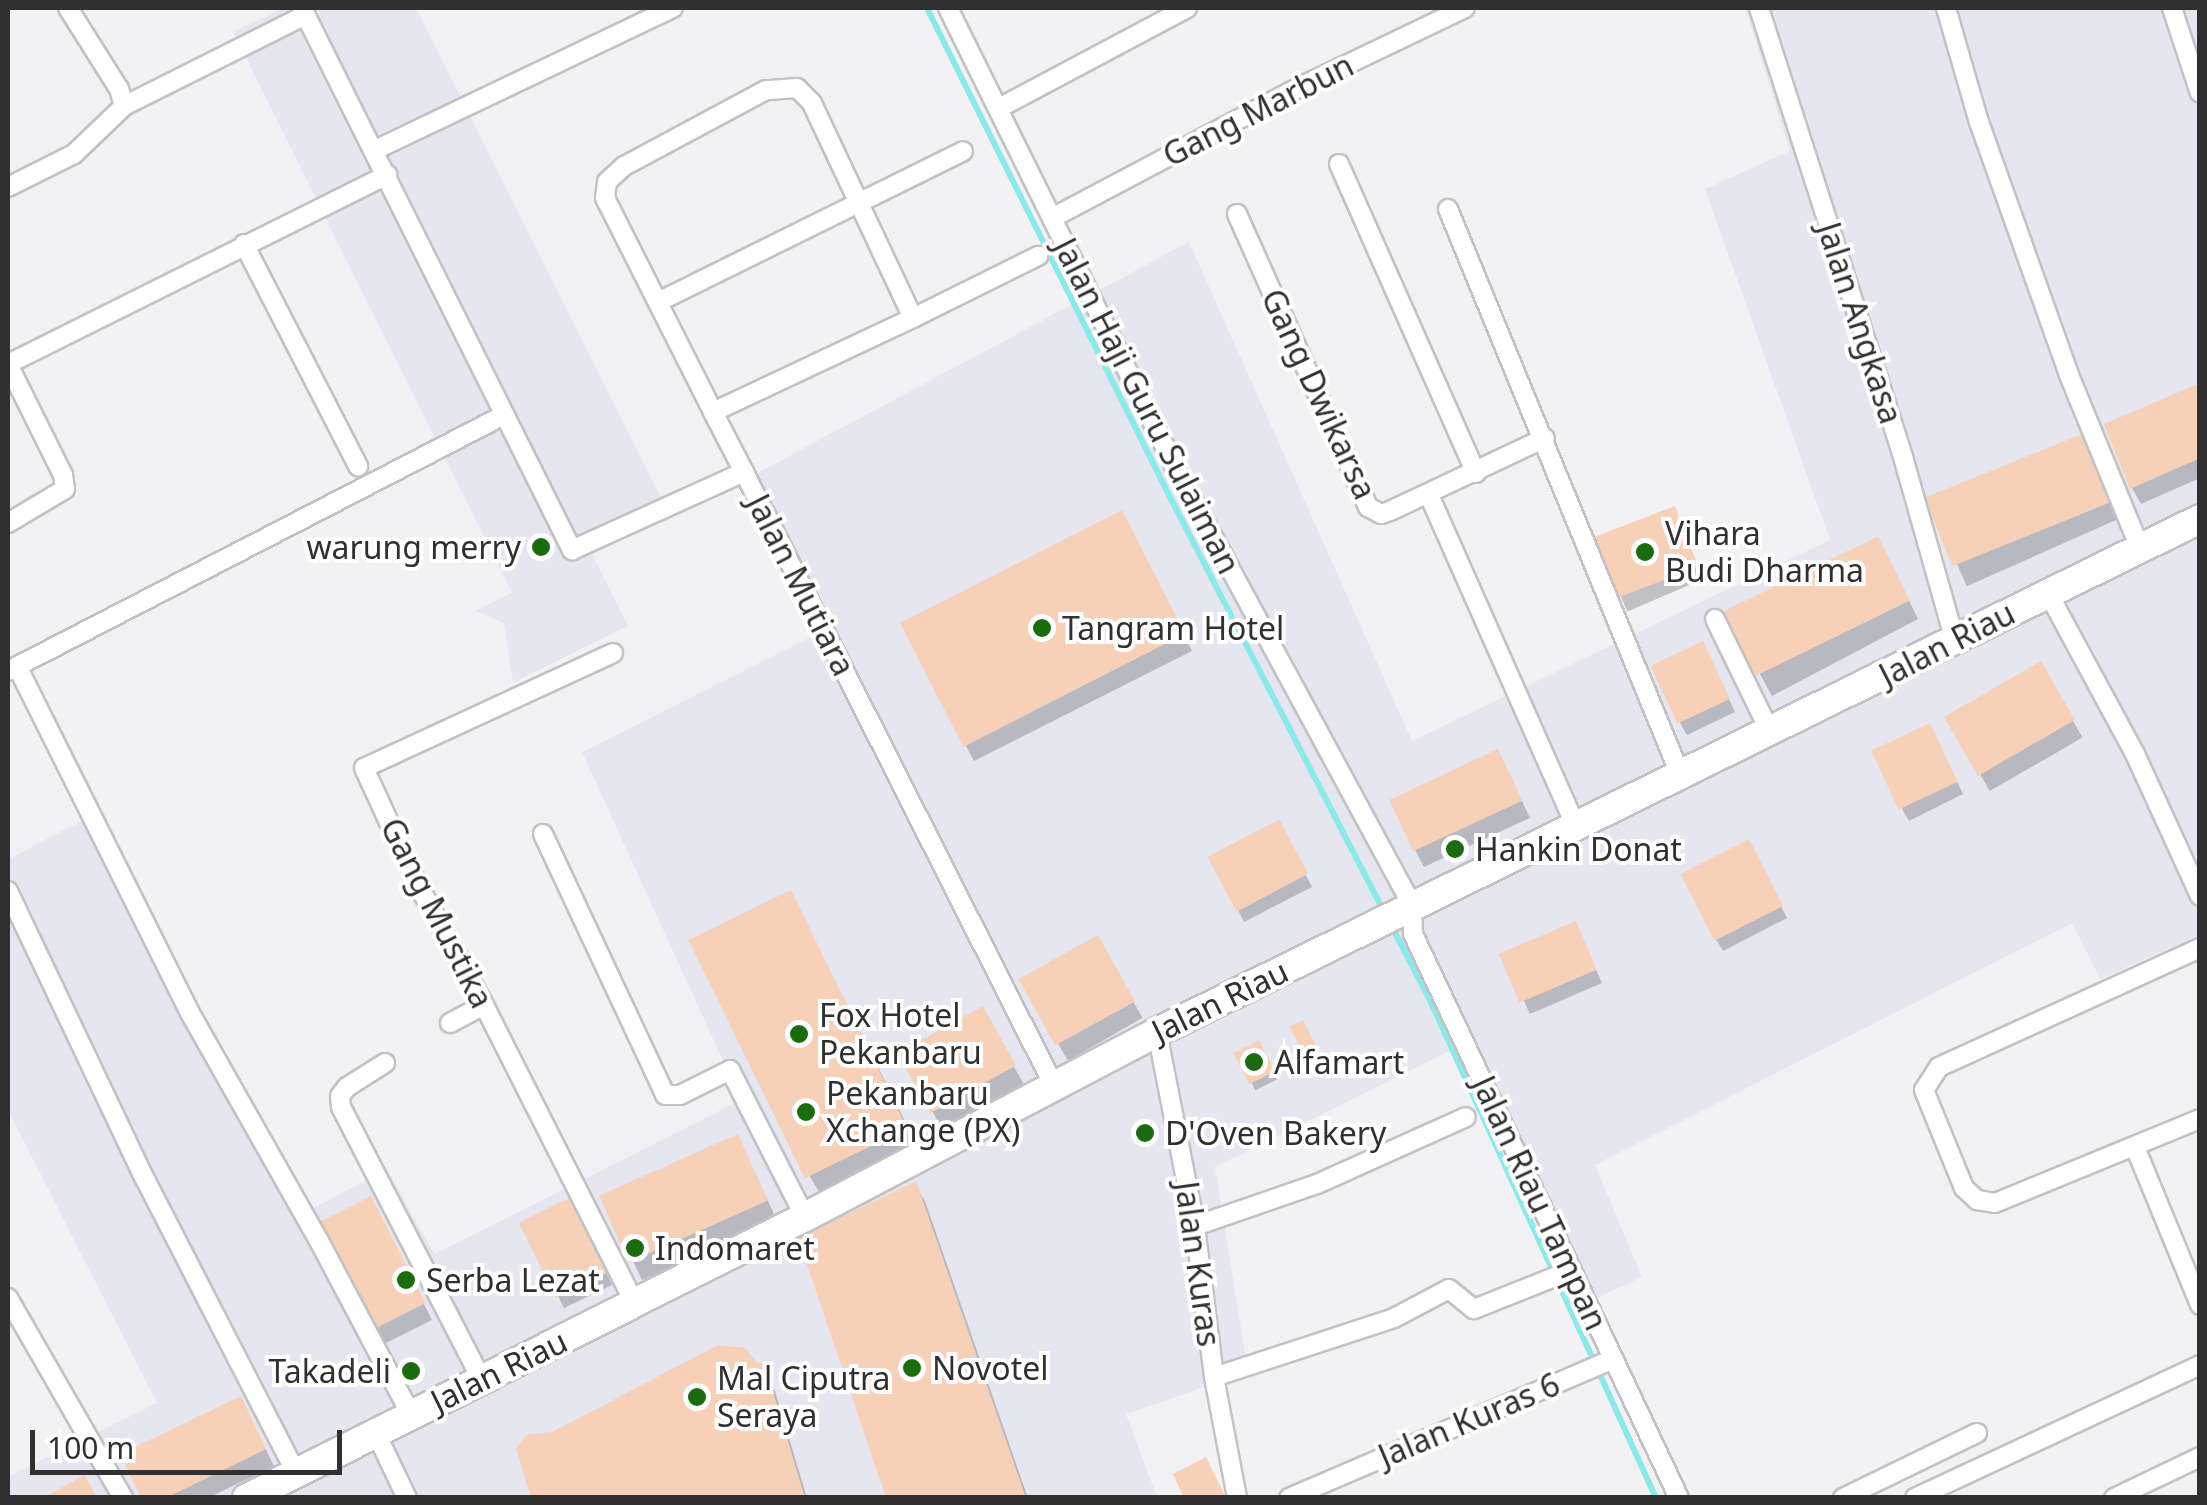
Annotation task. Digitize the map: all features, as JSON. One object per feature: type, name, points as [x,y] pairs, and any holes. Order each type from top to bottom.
[{"type":"main road","name":"Jalan Riau","points":[[247,1498],[805,1217],[1157,1032],[2200,518]]},
{"type":"street","points":[[68,8],[119,89],[124,106]]},
{"type":"street","points":[[375,150],[674,8]]},
{"type":"street","name":"Jalan Haji Guru Sulaiman","points":[[948,8],[1398,912]]},
{"type":"street","points":[[999,108],[1187,8]]},
{"type":"street","name":"Gang Marbun","points":[[1052,218],[1316,79],[1465,8]]},
{"type":"street","name":"Jalan Angkasa","points":[[1759,8],[1903,457],[1955,641]]},
{"type":"street","points":[[1946,8],[1979,122],[2030,267],[2140,548]]},
{"type":"street","points":[[2172,8],[2200,93]]},
{"type":"street","points":[[8,188],[74,154],[124,106],[304,11]]},
{"type":"street","name":"Jalan Mutiara","points":[[304,11],[572,550],[744,472],[1054,1086]]},
{"type":"street","points":[[744,472],[605,198],[607,182],[624,166],[766,90],[798,88],[812,104],[913,318]]},
{"type":"street","points":[[658,302],[854,200],[963,150]]},
{"type":"street","points":[[1338,164],[1476,474]]},
{"type":"street","points":[[8,523],[64,489],[63,476],[8,364],[386,175]]},
{"type":"street","points":[[1448,209],[1680,774]]},
{"type":"street","name":"Gang Dwikarsa","points":[[1237,214],[1368,507],[1381,514],[1476,474],[1545,438]]},
{"type":"street","points":[[244,244],[358,466]]},
{"type":"street","points":[[713,412],[1038,256]]},
{"type":"street","points":[[410,1414],[318,1239],[190,1013],[12,668],[504,415]]},
{"type":"street","points":[[1428,495],[1575,824]]},
{"type":"street","points":[[2048,593],[2134,754],[2200,896]]},
{"type":"street","points":[[1715,619],[1770,732]]},
{"type":"street","name":"Gang Mustika","points":[[613,653],[365,764],[416,883],[484,1005],[635,1304]]},
{"type":"street","points":[[543,834],[665,1095],[680,1094],[730,1070],[805,1217]]},
{"type":"street","points":[[8,891],[144,1179],[296,1473]]},
{"type":"street","name":"Jalan Riau Tampan","points":[[1398,912],[1413,934],[1679,1498]]},
{"type":"street","points":[[2200,948],[1939,1067],[1926,1082],[1925,1101],[1964,1188],[1977,1200],[2004,1202],[2200,1119]]},
{"type":"street","points":[[450,1022],[484,1005]]},
{"type":"street","name":"Jalan Kuras","points":[[1157,1032],[1195,1226],[1214,1377],[1237,1498]]},
{"type":"street","points":[[385,1063],[347,1087],[340,1096],[341,1107],[482,1380]]},
{"type":"street","points":[[1195,1226],[1317,1184],[1466,1117]]},
{"type":"street","points":[[2135,1147],[2200,1305]]},
{"type":"street","points":[[1214,1377],[1394,1318],[1449,1290],[1474,1309],[1572,1270]]},
{"type":"street","points":[[8,1298],[124,1498]]},
{"type":"street","name":"Jalan Kuras 6","points":[[1289,1498],[1613,1359]]},
{"type":"street","points":[[1915,1498],[2200,1365]]},
{"type":"street","points":[[376,1431],[407,1498]]},
{"type":"street","points":[[1843,1498],[1977,1433]]},
{"type":"street","points":[[2114,1498],[2200,1457]]},
{"type":"shaded area","points":[[283,8],[416,8],[669,514],[592,553],[628,626],[513,683],[504,623],[476,611],[512,593],[233,32]]},
{"type":"shaded area","points":[[1745,8],[2199,8],[2200,853],[2180,861],[2199,907],[2199,935],[2100,979],[2072,923],[1595,1165],[1642,1277],[1576,1308],[1456,1048],[1215,1167],[1248,1372],[1126,1414],[1157,1497],[8,1498],[8,1477],[157,1403],[8,1110],[8,859],[95,814],[308,1211],[387,1169],[434,1254],[741,1100],[582,752],[821,632],[746,479],[1189,242],[1412,741],[1830,540],[1705,189],[1790,151]]},
{"type":"building","points":[[2200,383],[2200,458],[2130,489],[2104,424]]},
{"type":"building","points":[[2082,434],[2110,503],[1952,566],[1924,498]]},
{"type":"building","name":"Vihara Budi Dharma","points":[[1675,506],[1698,567],[1616,598],[1593,538]]},
{"type":"building","name":"Tangram Hotel","points":[[1122,510],[1185,634],[963,747],[900,623]]},
{"type":"building","points":[[1878,536],[1910,601],[1755,676],[1723,611]]},
{"type":"building","points":[[1703,641],[1730,699],[1677,724],[1650,666]]},
{"type":"building","points":[[2041,661],[2075,720],[1978,776],[1944,717]]},
{"type":"building","points":[[1930,723],[1957,782],[1899,809],[1871,750]]},
{"type":"building","points":[[1498,749],[1522,801],[1413,851],[1389,800]]},
{"type":"building","points":[[1279,819],[1308,874],[1237,912],[1207,857]]},
{"type":"building","points":[[1749,839],[1783,906],[1714,941],[1680,874]]},
{"type":"building","name":"Fox Hotel Pekanbaru","points":[[791,890],[907,1128],[805,1178],[689,940]]},
{"type":"building","points":[[1576,921],[1597,970],[1519,1003],[1499,954]]},
{"type":"building","points":[[1098,935],[1135,1001],[1055,1046],[1018,979]]},
{"type":"building","points":[[983,1006],[1016,1065],[930,1113],[897,1054]]},
{"type":"building","points":[[1303,1020],[1317,1048],[1304,1054],[1290,1027]]},
{"type":"building","name":"Alfamart","points":[[1259,1040],[1275,1071],[1249,1084],[1233,1053]]},
{"type":"building","points":[[738,1134],[768,1201],[629,1263],[599,1196]]},
{"type":"building","name":"Novotel","points":[[916,1181],[1026,1498],[886,1498],[798,1238]]},
{"type":"building","points":[[371,1196],[425,1303],[374,1329],[319,1222]]},
{"type":"building","points":[[571,1197],[608,1272],[556,1298],[519,1222]]},
{"type":"building","name":"Mal Ciputra Seraya","points":[[718,1345],[745,1348],[758,1363],[764,1362],[805,1498],[531,1498],[516,1449],[526,1435],[552,1432]]},
{"type":"building","points":[[241,1396],[266,1449],[166,1498],[141,1498],[120,1454]]},
{"type":"building","points":[[1206,1457],[1226,1498],[1184,1498],[1173,1474]]},
{"type":"building","points":[[85,1475],[97,1498],[42,1498]]},
{"type":"waterway","points":[[927,8],[1171,499],[1384,911]]},
{"type":"waterway","points":[[1392,927],[1429,998],[1656,1498]]},
{"type":"place","name":"warung merry","points":[[541,547]]},
{"type":"place","name":"Vihara Budi Dharma","points":[[1645,552]]},
{"type":"place","name":"Tangram Hotel","points":[[1042,628]]},
{"type":"place","name":"Hankin Donat","points":[[1455,849]]},
{"type":"place","name":"Fox Hotel Pekanbaru","points":[[799,1034]]},
{"type":"place","name":"Alfamart","points":[[1254,1062]]},
{"type":"place","name":"Pekanbaru Xchange (PX)","points":[[806,1112]]},
{"type":"place","name":"D'Oven Bakery","points":[[1145,1133]]},
{"type":"place","name":"Indomaret","points":[[635,1248]]},
{"type":"place","name":"Serba Lezat","points":[[406,1280]]},
{"type":"place","name":"Novotel","points":[[912,1368]]},
{"type":"place","name":"Takadeli","points":[[411,1371]]},
{"type":"place","name":"Mal Ciputra Seraya","points":[[697,1397]]}]
